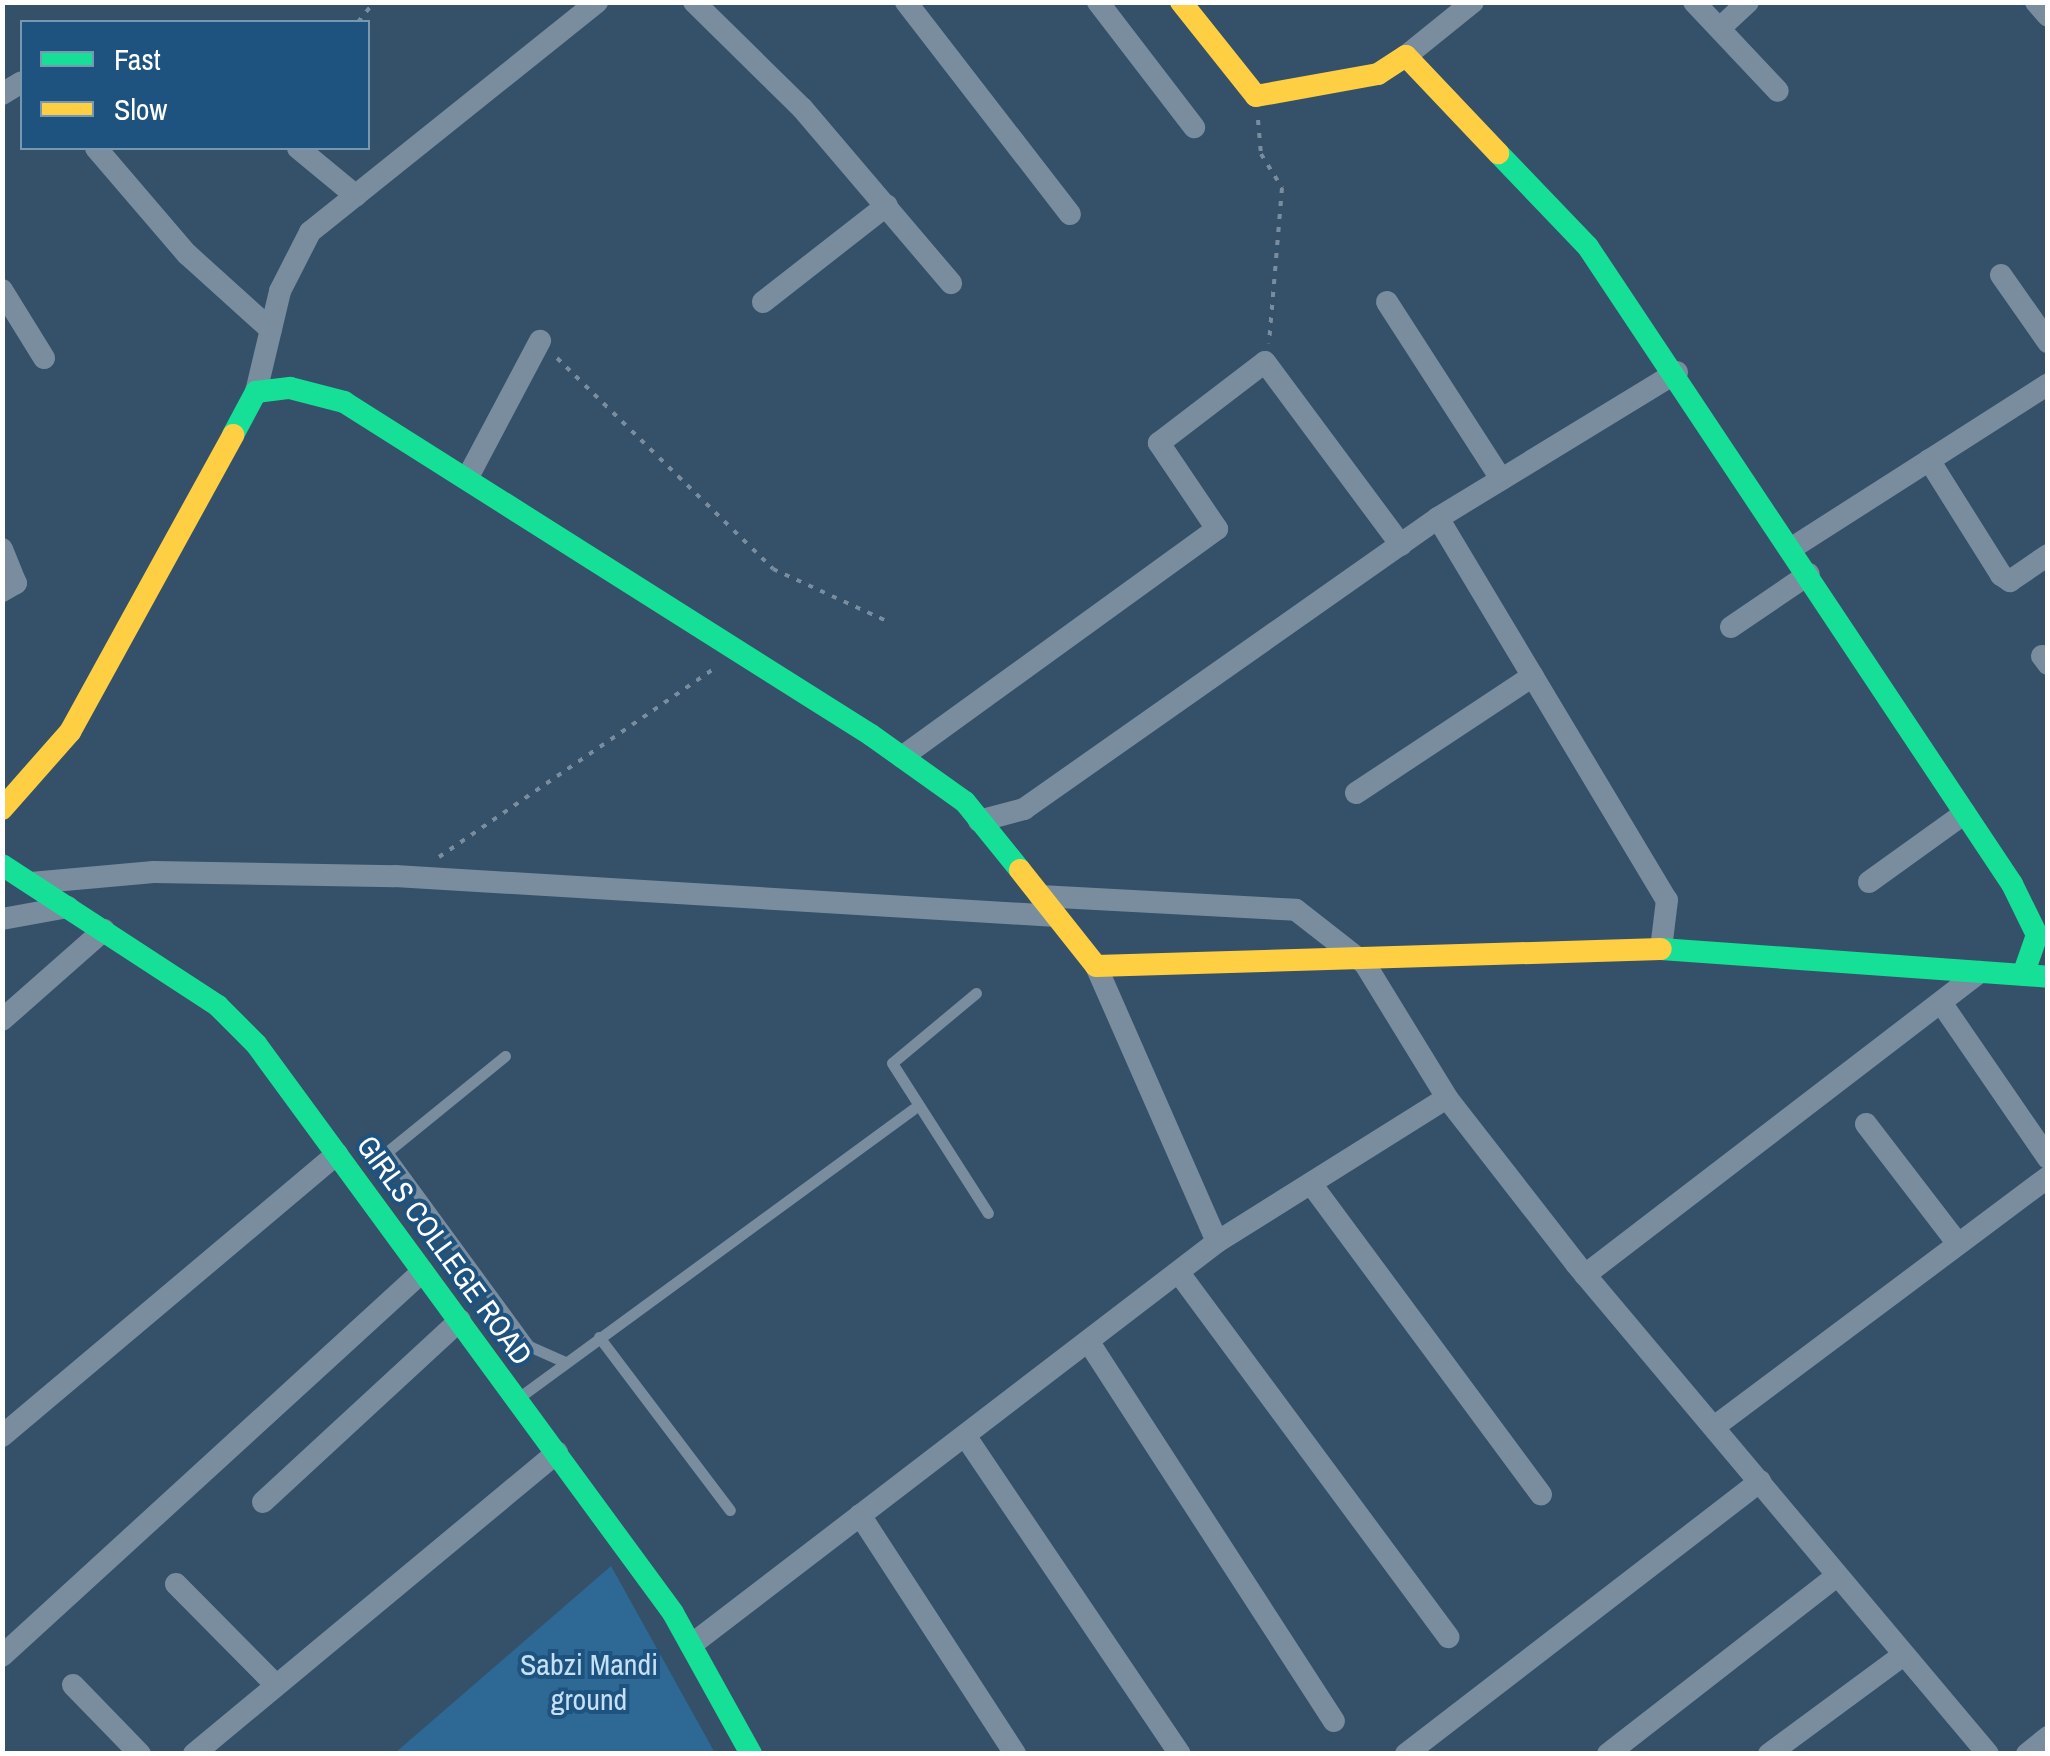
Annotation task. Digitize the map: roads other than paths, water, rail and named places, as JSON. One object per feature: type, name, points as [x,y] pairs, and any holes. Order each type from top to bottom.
[{"type":"street","points":[[2,810],[70,732],[256,392],[271,330],[310,232],[597,2]]},
{"type":"street","points":[[694,2],[887,205],[951,283]]},
{"type":"street","points":[[906,2],[1070,214]]},
{"type":"street","points":[[1098,2],[1194,127]]},
{"type":"street","points":[[1182,2],[1256,96],[1378,74],[1472,2]]},
{"type":"street","points":[[1694,2],[1778,90]]},
{"type":"street","points":[[1720,28],[1748,2]]},
{"type":"street","points":[[2036,2],[2048,16]]},
{"type":"street","points":[[1406,56],[1588,248],[1677,372],[2042,931],[2023,975]]},
{"type":"street","points":[[98,150],[187,254],[271,330]]},
{"type":"street","points":[[300,150],[356,196]]},
{"type":"street","points":[[764,302],[887,205]]},
{"type":"street","points":[[2001,274],[2048,342]]},
{"type":"street","points":[[2,290],[44,358]]},
{"type":"street","points":[[1386,302],[1501,479]]},
{"type":"street","points":[[469,475],[540,341]]},
{"type":"street","points":[[902,757],[1217,528],[1159,443],[1265,362],[1400,544]]},
{"type":"street","points":[[979,821],[1024,809],[1438,518],[1677,372]]},
{"type":"street","points":[[1792,548],[2048,384]]},
{"type":"street","points":[[256,392],[290,388],[344,402],[469,475],[902,757],[979,821],[1096,966],[1217,1242]]},
{"type":"street","points":[[1929,460],[2002,575],[2010,581],[2048,555]]},
{"type":"street","points":[[1438,518],[1667,900],[1661,949]]},
{"type":"street","points":[[2,549],[16,582],[2,591]]},
{"type":"street","points":[[1731,627],[1809,574]]},
{"type":"street","points":[[1356,793],[1533,676]]},
{"type":"street","points":[[1870,882],[1966,813]]},
{"type":"street","name":"GIRLS COLLEGE ROAD","points":[[2,865],[218,1006],[337,1154],[557,1452],[691,1645],[751,1754]]},
{"type":"street","points":[[32,883],[154,872],[410,876],[1056,916]]},
{"type":"street","points":[[1040,896],[1296,910],[1365,964],[1447,1098],[1586,1275],[1988,1754]]},
{"type":"street","points":[[2,919],[68,907]]},
{"type":"street","points":[[2,1020],[104,930]]},
{"type":"street","points":[[1096,966],[1365,964],[1661,949],[2048,977]]},
{"type":"street","points":[[1586,1275],[1980,972]]},
{"type":"street","points":[[1942,1004],[2048,1158]]},
{"type":"street","points":[[691,1645],[1090,1344],[1217,1242],[1447,1098]]},
{"type":"street","points":[[1866,1124],[1958,1244]]},
{"type":"street","points":[[2,1436],[337,1154]]},
{"type":"street","points":[[1714,1427],[2048,1177]]},
{"type":"street","points":[[1312,1185],[1541,1494]]},
{"type":"street","points":[[2,1656],[424,1271]]},
{"type":"street","points":[[1178,1273],[1448,1637]]},
{"type":"street","points":[[263,1502],[460,1320]]},
{"type":"street","points":[[1090,1344],[1334,1721]]},
{"type":"street","points":[[966,1436],[1180,1754]]},
{"type":"street","points":[[194,1754],[557,1452]]},
{"type":"street","points":[[1412,1752],[1760,1481]]},
{"type":"street","points":[[860,1515],[1014,1754]]},
{"type":"street","points":[[1608,1754],[1837,1576]]},
{"type":"street","points":[[176,1584],[276,1685]]},
{"type":"street","points":[[1769,1754],[1902,1656]]},
{"type":"street","points":[[73,1686],[140,1754]]},
{"type":"street","points":[[2027,1754],[2048,1736]]},
{"type":"lane","points":[[976,993],[892,1063],[913,1109],[988,1213]]},
{"type":"lane","points":[[505,1056],[387,1152],[529,1346],[564,1362]]},
{"type":"lane","points":[[517,1398],[913,1109]]},
{"type":"lane","points":[[599,1337],[730,1510]]},
{"type":"park label","name":"Sabzi Mandi ground","points":[[589,1681]]}]
